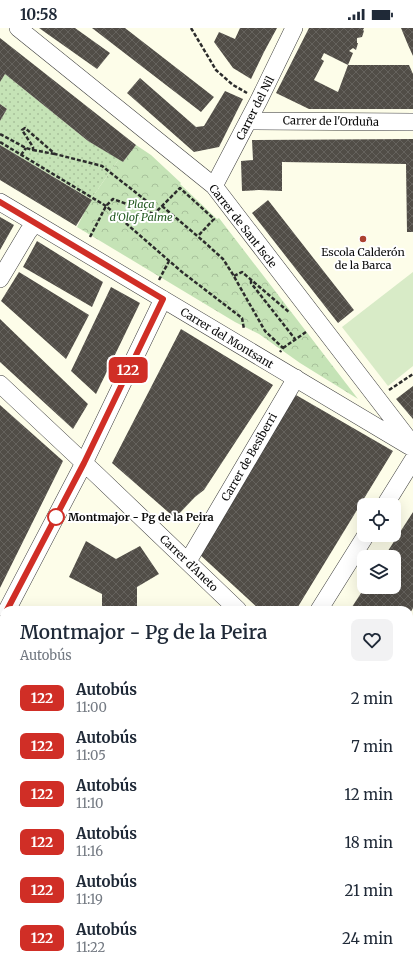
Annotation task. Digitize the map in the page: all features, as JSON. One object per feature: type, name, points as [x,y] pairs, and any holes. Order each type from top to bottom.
[{"type":"street","name":"Carrer de Sant Iscle","points":[[18,28],[214,186],[413,445]]},
{"type":"street","name":"Carrer del Nil","points":[[214,186],[259,100],[294,28]]},
{"type":"street","name":"Carrer de l'Orduña","points":[[248,121],[413,122]]},
{"type":"street","name":"Carrer del Montsant","points":[[0,202],[413,448]]},
{"type":"street","points":[[0,279],[35,223]]},
{"type":"street","points":[[9,606],[84,463],[163,299]]},
{"type":"street","name":"Carrer de Besiberri","points":[[191,556],[296,378]]},
{"type":"street","name":"Carrer d'Aneto","points":[[0,384],[234,606]]},
{"type":"street","points":[[389,498],[413,460]]},
{"type":"street","points":[[322,606],[362,542]]},
{"type":"path","points":[[192,28],[216,70],[233,85],[259,100]]},
{"type":"path","points":[[33,150],[33,147],[22,130],[25,128],[55,154]]},
{"type":"path","points":[[0,134],[26,148],[102,166],[158,210]]},
{"type":"path","points":[[0,142],[106,206],[169,261],[242,318],[245,333]]},
{"type":"path","points":[[21,155],[26,148]]},
{"type":"path","points":[[88,240],[106,206],[113,199],[154,214],[180,188],[198,202],[214,219],[198,236]]},
{"type":"path","points":[[162,206],[198,236],[222,259],[234,276],[265,331],[283,348]]},
{"type":"path","points":[[157,284],[169,261]]},
{"type":"path","points":[[234,276],[242,272],[296,318]]},
{"type":"path","points":[[251,280],[251,283],[295,339]]},
{"type":"path","points":[[278,356],[283,348],[304,333]]},
{"type":"path","points":[[384,394],[413,374]]},
{"type":"green space","name":"Plaça d'Olof Palme","points":[[5,74],[88,141],[119,159],[91,199],[0,145],[0,121],[7,109],[0,104],[0,82]]},
{"type":"green space","name":"Plaça d'Olof Palme","points":[[136,145],[151,155],[217,219],[219,218],[358,399],[300,363],[259,334],[235,322],[77,227],[91,199],[119,159],[123,162]]},
{"type":"green space","points":[[413,272],[413,366],[388,386],[342,327]]},
{"type":"building","points":[[39,28],[75,28],[110,53],[97,69]]},
{"type":"building","points":[[92,28],[125,28],[214,97],[201,112]]},
{"type":"building","points":[[240,28],[277,28],[251,79],[233,68],[214,42],[219,32],[235,39]]},
{"type":"building","points":[[309,28],[364,28],[362,37],[357,38],[358,43],[356,50],[353,48],[349,51],[353,53],[348,65],[409,65],[413,74],[413,109],[309,109],[276,93]],"holes":[[[324,53],[348,65],[338,92],[314,80],[324,61],[321,59]]]},
{"type":"building","points":[[401,28],[413,28],[413,56],[408,45]]},
{"type":"building","points":[[0,38],[136,145],[123,162],[88,141],[5,74],[0,82]]},
{"type":"building","points":[[140,78],[196,127],[204,126],[225,91],[243,99],[219,147],[194,152],[127,93]]},
{"type":"building","points":[[0,104],[7,109],[0,121]]},
{"type":"building","points":[[413,139],[413,232],[407,232],[406,164],[282,162],[282,191],[242,191],[241,161],[253,160],[252,140]]},
{"type":"building","points":[[0,145],[92,200],[76,226],[0,180]]},
{"type":"building","points":[[268,200],[354,310],[338,323],[252,213]]},
{"type":"building","points":[[0,217],[14,225],[0,250]]},
{"type":"building","points":[[37,241],[103,282],[92,307],[23,267]]},
{"type":"building","points":[[19,272],[89,315],[66,359],[1,301]]},
{"type":"building","points":[[111,287],[140,303],[96,394],[71,371]]},
{"type":"building","points":[[0,319],[88,404],[73,429],[0,362]]},
{"type":"building","points":[[181,329],[273,385],[204,490],[195,497],[175,518],[112,463]]},
{"type":"building","points":[[413,386],[413,419],[396,399]]},
{"type":"building","points":[[296,395],[393,451],[364,498],[357,498],[357,510],[298,606],[256,606],[198,553]]},
{"type":"building","points":[[0,405],[63,461],[0,588]]},
{"type":"building","points":[[413,512],[413,606],[353,606],[360,594],[401,594],[401,550],[389,550],[394,542],[401,542],[401,531]]},
{"type":"building","points":[[86,541],[116,559],[140,546],[159,574],[137,587],[137,606],[102,606],[102,594],[69,577]]},
{"type":"bus line","name":"122","points":[[0,202],[163,299],[84,463],[9,606]]},
{"type":"place","name":"Escola Calderón de la Barca","points":[[363,239]]},
{"type":"place","name":"Montmajor - Pg de la Peira","points":[[56,517]]}]
